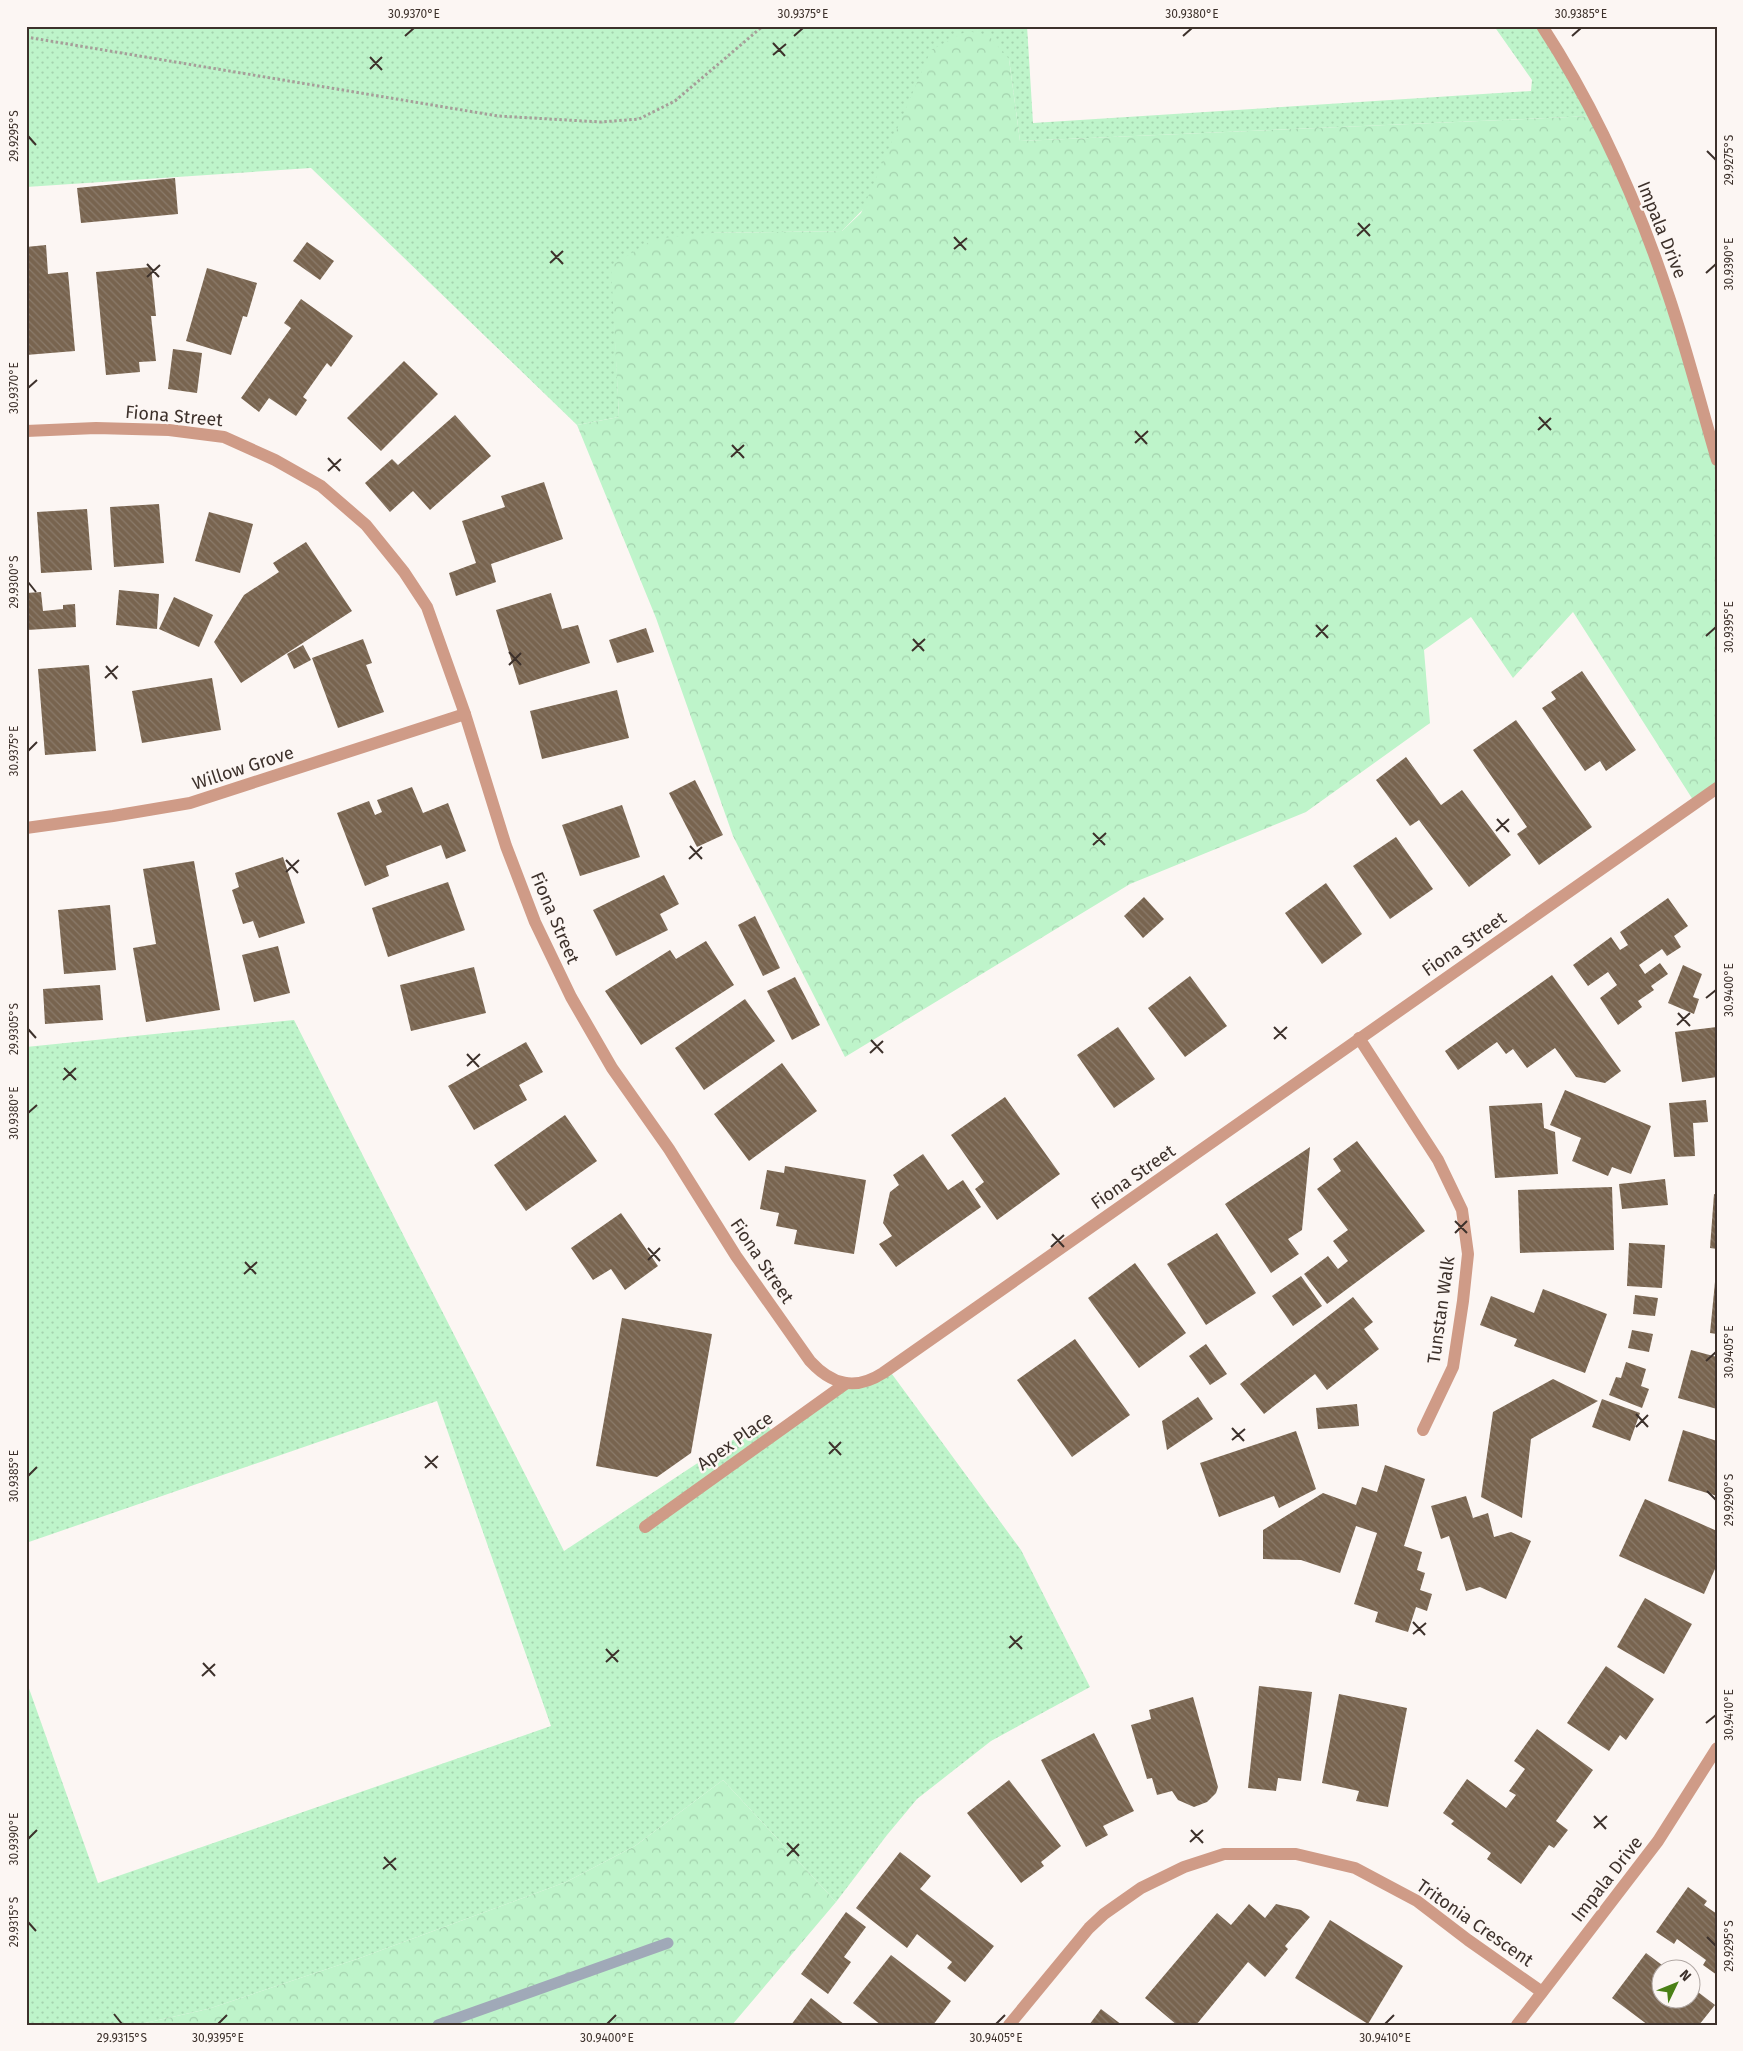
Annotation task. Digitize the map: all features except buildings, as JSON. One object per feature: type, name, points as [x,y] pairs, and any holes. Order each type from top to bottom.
[{"type":"street","name":"Impala Drive","points":[[1542,26],[1606,141],[1644,228],[1669,297],[1717,460]]},
{"type":"street","name":"Fiona Street","points":[[26,431],[96,428],[169,430],[224,437],[275,460],[321,486],[366,525],[404,572],[427,607],[465,714],[506,846],[535,922],[571,997],[612,1068],[669,1149],[736,1256],[804,1353],[819,1371],[845,1384],[870,1381],[883,1373],[1717,788]]},
{"type":"street","name":"Willow Grove","points":[[26,828],[190,804],[465,714]]},
{"type":"street","name":"Tunstan Walk","points":[[1359,1038],[1438,1160],[1462,1210],[1468,1254],[1464,1301],[1453,1367],[1423,1430]]},
{"type":"street","name":"Apex Place","points":[[645,1527],[845,1384]]},
{"type":"street","name":"Impala Drive","points":[[1517,2025],[1658,1841],[1717,1748]]},
{"type":"street","name":"Tritonia Crescent","points":[[1008,2025],[1089,1928],[1104,1914],[1141,1888],[1184,1867],[1224,1854],[1296,1854],[1354,1868],[1418,1901],[1468,1940],[1542,1992]]},
{"type":"path","points":[[26,36],[498,116],[601,122],[639,119],[675,101],[763,26]]},
{"type":"green space","points":[[26,26],[1027,26],[1033,123],[1531,91],[1532,80],[1494,26],[1541,26],[1592,116],[1020,141],[1009,59],[842,231],[707,233],[612,266],[619,417],[577,425],[311,168],[26,187]]},
{"type":"green space","points":[[967,31],[988,35],[1009,59],[1020,141],[1592,116],[1642,230],[1717,465],[1717,788],[1695,803],[1573,612],[1513,678],[1471,617],[1424,650],[1430,723],[1306,812],[1130,884],[845,1057],[733,836],[656,618],[577,425],[619,417],[611,266],[654,239],[707,233],[842,231],[861,213],[931,50]]},
{"type":"green space","points":[[294,1020],[564,1551],[763,1420],[773,1432],[841,1386],[889,1370],[1021,1550],[1090,1687],[991,1741],[917,1799],[836,1902],[723,1780],[635,1846],[566,1882],[360,1958],[208,2009],[136,2025],[26,2025],[26,1680],[98,1883],[551,1726],[437,1401],[26,1543],[26,1047]]},
{"type":"green space","points":[[723,1780],[836,1902],[732,2025],[136,2025],[208,2009],[360,1958],[566,1882],[635,1846]]},
{"type":"waterway","points":[[438,2025],[668,1943]]}]
